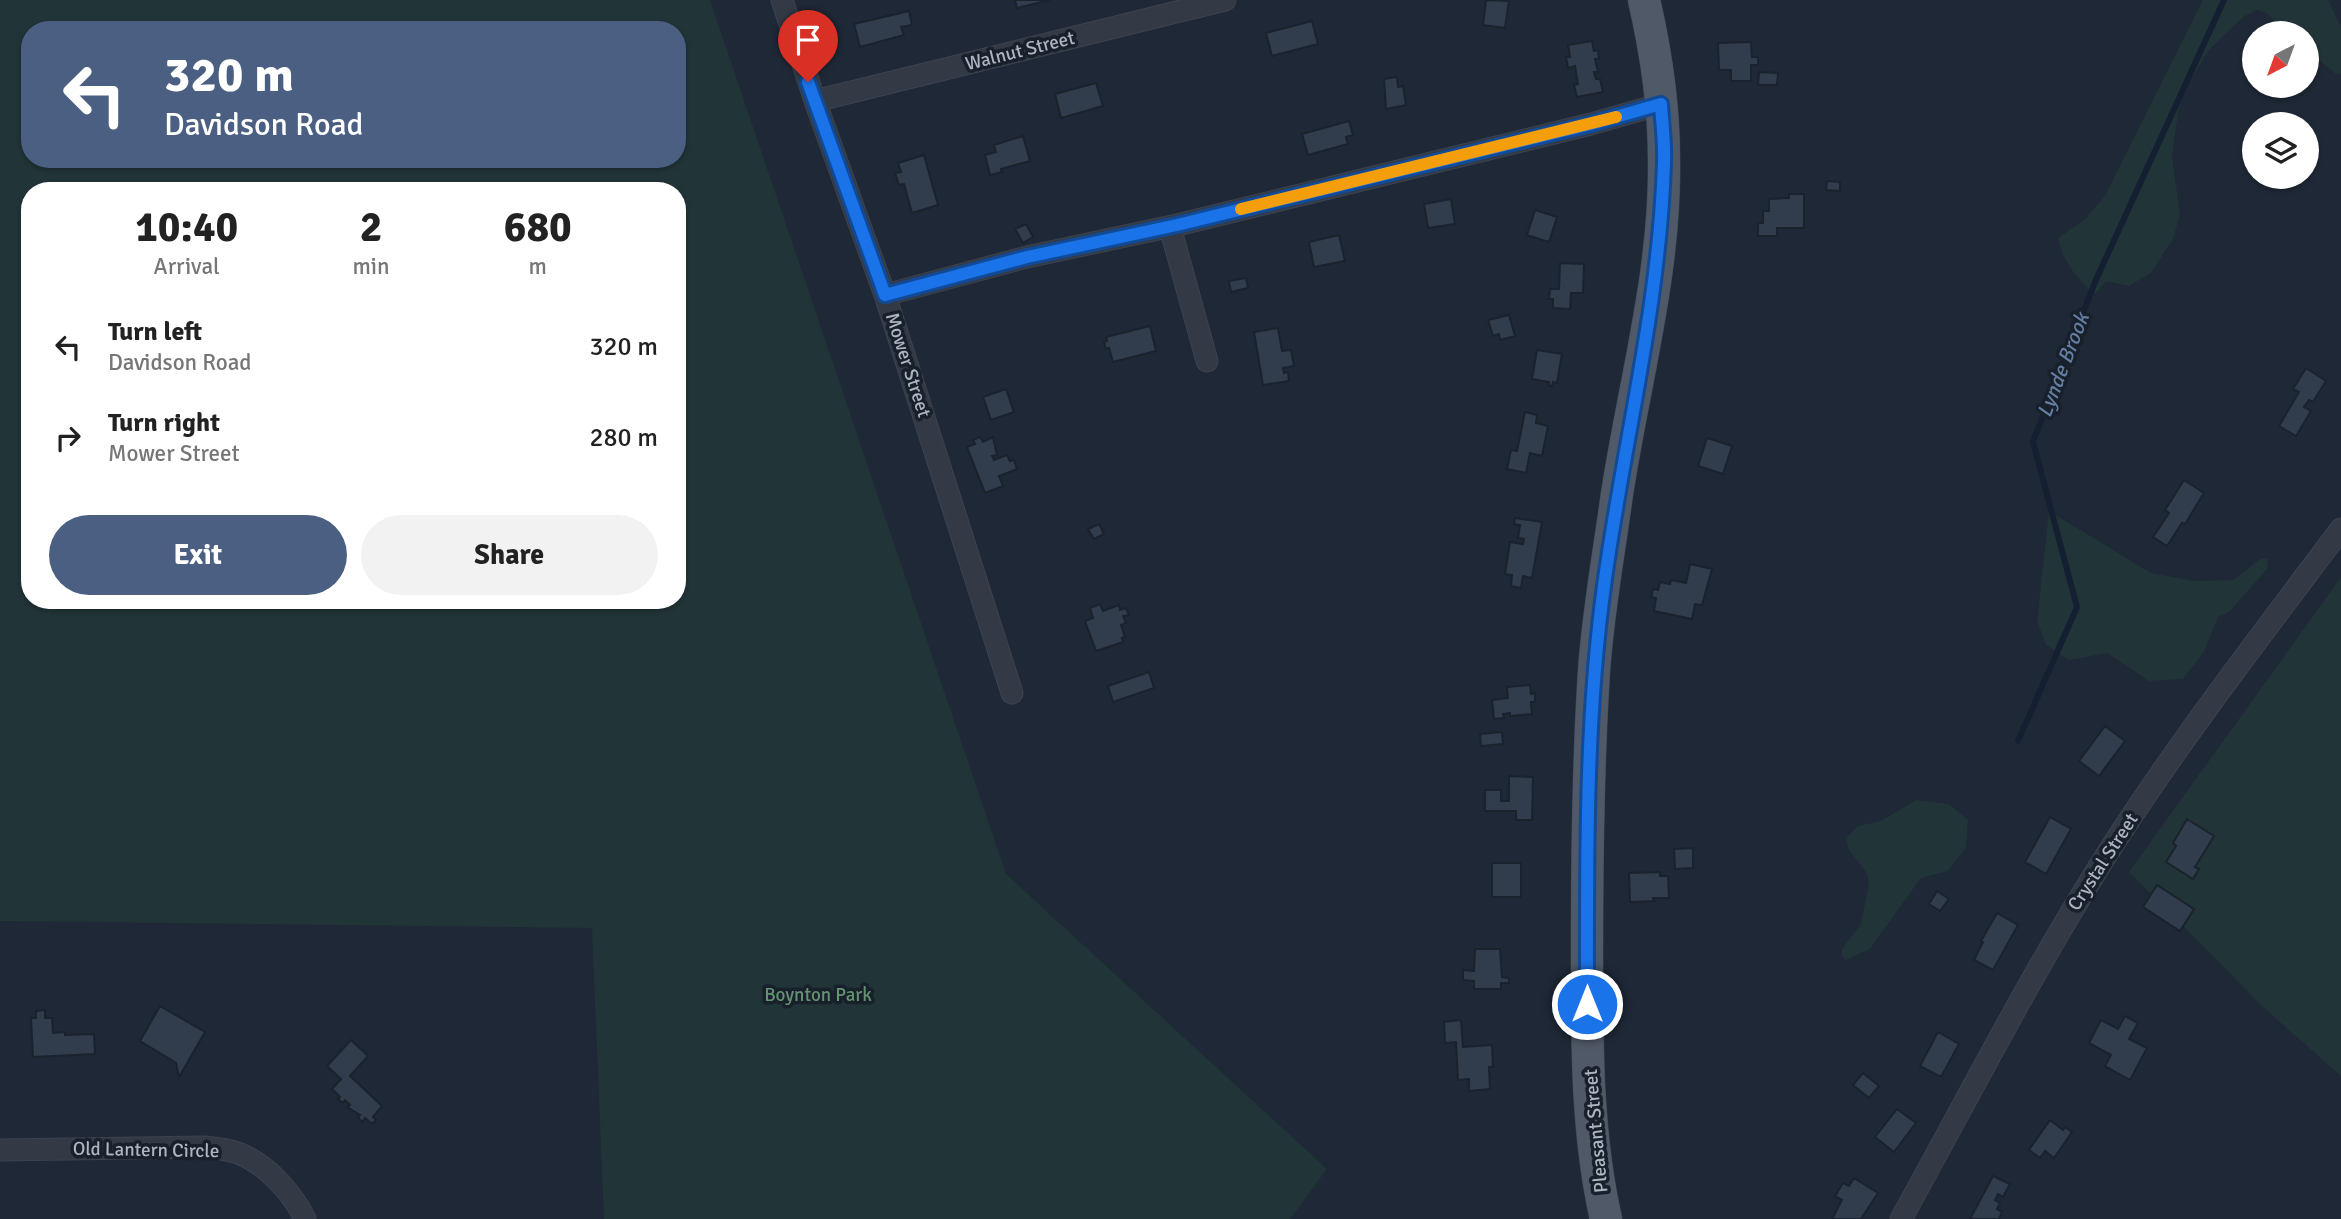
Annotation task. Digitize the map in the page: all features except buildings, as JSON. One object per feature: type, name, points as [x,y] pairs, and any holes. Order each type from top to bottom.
[{"type":"main road","name":"Pleasant Street","points":[[1606,1219],[1594,1152],[1587,1004],[1587,876],[1594,670],[1616,502],[1654,281],[1661,219],[1664,159],[1661,104],[1654,46],[1643,0]]},
{"type":"street","name":"Mower Street","points":[[782,0],[815,101],[885,295],[1012,693]]},
{"type":"street","name":"Walnut Street","points":[[815,101],[1225,0]]},
{"type":"street","points":[[885,295],[1027,257],[1170,227],[1591,124],[1661,104]]},
{"type":"street","points":[[1170,227],[1207,361]]},
{"type":"street","name":"Crystal Street","points":[[1901,1219],[2058,934],[2118,836],[2185,738],[2341,529]]},
{"type":"street","name":"Old Lantern Circle","points":[[0,1150],[171,1147],[224,1149],[238,1153],[265,1169],[291,1197],[304,1219]]},
{"type":"green space","name":"Boynton Park","points":[[0,0],[710,0],[1006,874],[1327,1169],[1290,1219],[604,1219],[592,928],[0,921]]},
{"type":"green space","points":[[2203,0],[2328,0],[2341,27],[2341,74],[2336,74],[2319,60],[2319,21],[2274,21],[2265,12],[2257,10],[2243,17],[2208,51],[2180,98],[2172,156],[2180,215],[2173,239],[2151,273],[2129,286],[2106,281],[2095,294],[2071,269],[2058,238],[2084,220],[2105,196]]},
{"type":"green space","points":[[2049,511],[2151,573],[2194,581],[2233,580],[2260,559],[2267,558],[2268,568],[2230,611],[2218,617],[2204,652],[2183,679],[2149,681],[2107,653],[2069,660],[2046,645],[2037,621]]},
{"type":"green space","points":[[2341,577],[2341,1076],[2264,1008],[2129,872]]},
{"type":"green space","points":[[1916,800],[1949,804],[1968,820],[1966,848],[1948,871],[1921,878],[1870,949],[1846,960],[1842,956],[1842,949],[1861,924],[1869,882],[1866,872],[1849,850],[1846,838],[1858,826],[1881,821]]},
{"type":"waterway","name":"Lynde Brook","points":[[2018,741],[2077,607],[2033,442],[2095,282],[2224,0]]},
{"type":"slow traffic","points":[[1241,209],[1616,117]]},
{"type":"route","points":[[808,82],[885,295],[1027,257],[1177,225],[1591,124],[1661,104],[1664,159],[1654,284],[1618,489],[1594,670],[1587,876],[1587,1004]]}]
